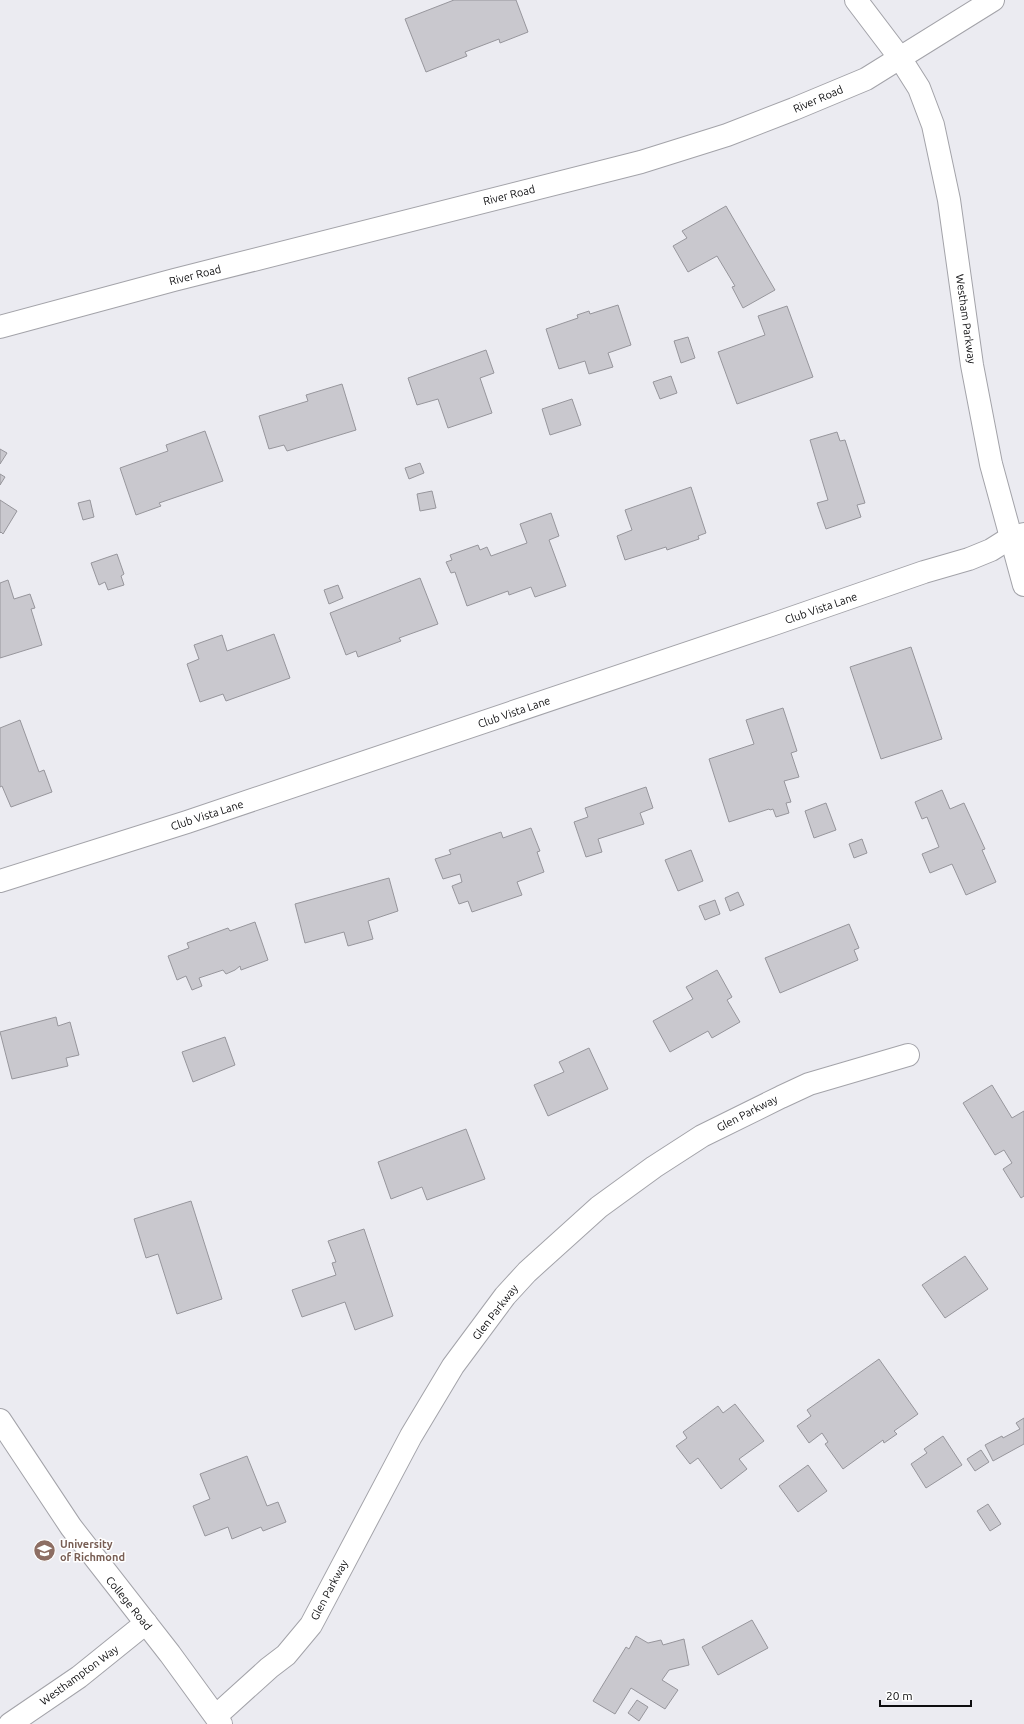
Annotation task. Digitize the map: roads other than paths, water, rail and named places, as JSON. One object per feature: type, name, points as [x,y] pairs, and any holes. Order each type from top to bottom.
[{"type":"street","name":"Westham Parkway","points":[[856,0],[900,58],[919,88],[933,125],[949,200],[972,365],[991,464],[1017,536],[1024,585]]},
{"type":"street","name":"River Road","points":[[0,328],[174,280],[641,162],[727,135],[866,79],[993,0]]},
{"type":"street","name":"Club Vista Lane","points":[[0,881],[194,820],[924,572],[970,559],[1017,536]]},
{"type":"street","name":"Glen Parkway","points":[[218,1720],[269,1668],[286,1655],[311,1625],[411,1436],[453,1366],[505,1296],[527,1272],[599,1207],[654,1167],[702,1136],[809,1084],[908,1055]]},
{"type":"street","name":"College Road","points":[[0,1420],[71,1527],[146,1623],[218,1720]]},
{"type":"street","name":"Westhampton Way","points":[[10,1724],[79,1677],[146,1623]]},
{"type":"place","name":"University of Richmond","points":[[44,1550]]}]
